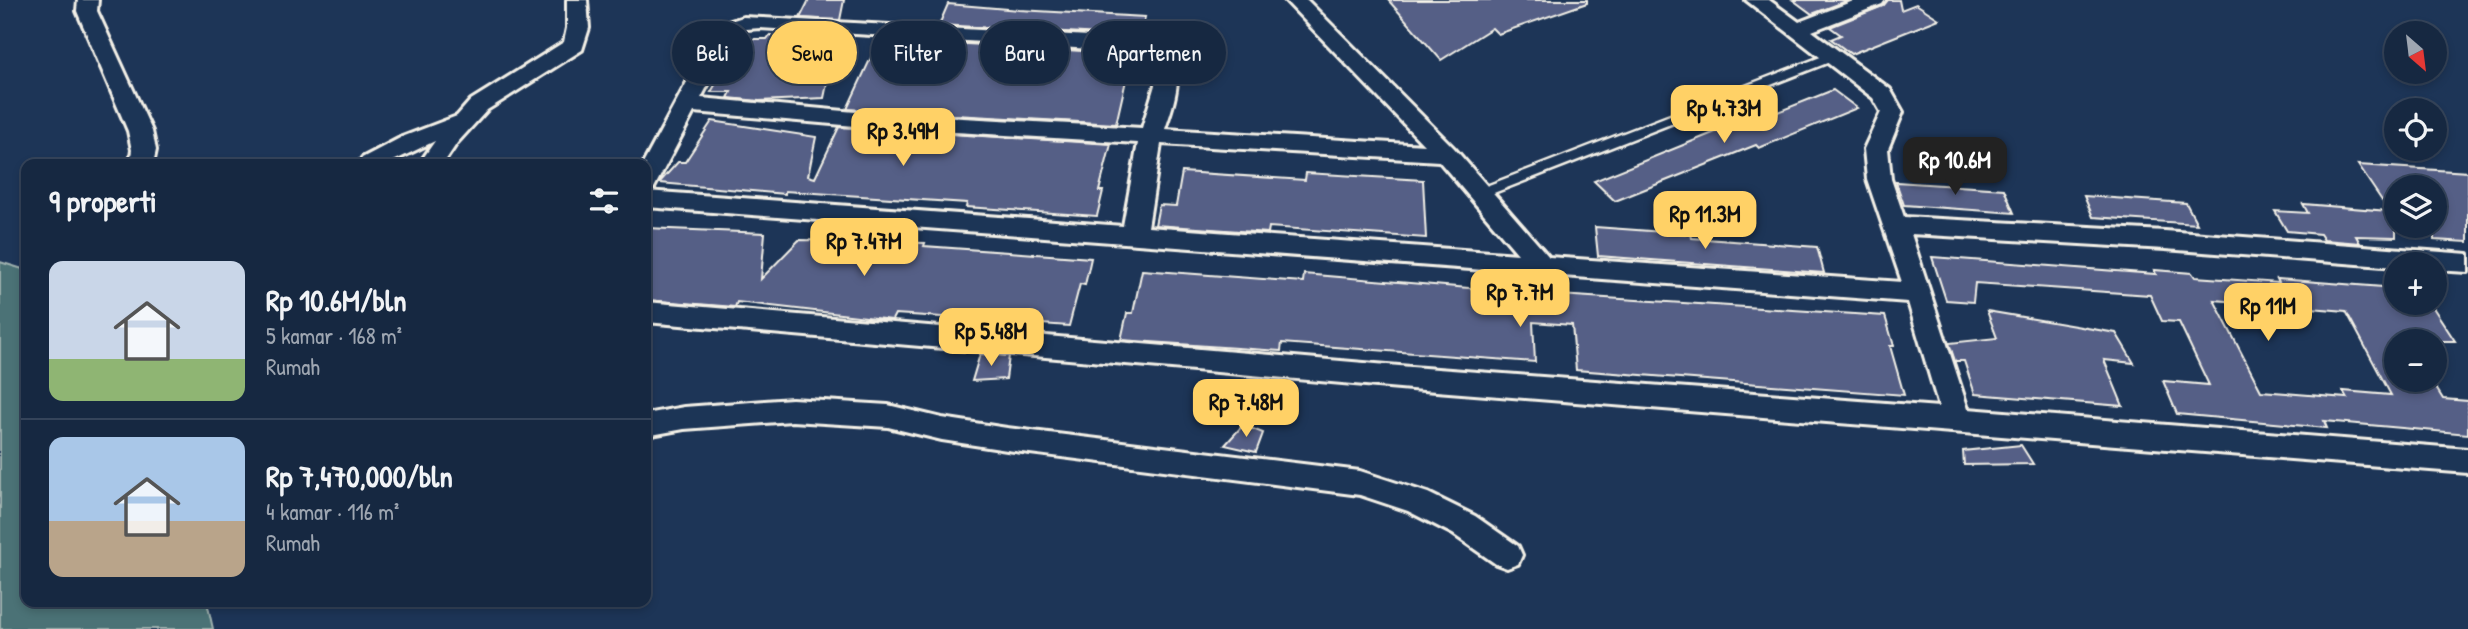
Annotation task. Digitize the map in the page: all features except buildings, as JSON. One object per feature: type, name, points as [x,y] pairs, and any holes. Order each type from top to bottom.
[{"type":"street","points":[[88,0],[88,11],[140,131],[144,150],[143,159]]},
{"type":"street","points":[[435,159],[479,105],[574,45],[578,28],[577,0]]},
{"type":"street","points":[[1295,0],[1446,154],[1543,267]]},
{"type":"street","points":[[1756,0],[1882,94],[1892,112],[1876,149],[1879,179],[1957,419]]},
{"type":"street","points":[[1796,30],[1875,0]]},
{"type":"street","points":[[651,172],[726,30],[743,23],[1143,46],[1160,54],[1166,62],[1166,93],[1151,136],[1134,236]]},
{"type":"street","points":[[687,104],[855,119],[1446,154]]},
{"type":"street","points":[[379,159],[410,142],[466,120]]},
{"type":"street","points":[[651,199],[1918,293]]},
{"type":"street","points":[[1896,225],[2165,240],[2468,263]]},
{"type":"street","points":[[651,312],[1411,378],[2468,461]]},
{"type":"street","points":[[651,424],[684,418],[792,410],[888,416],[942,429],[1007,439],[1360,483],[1418,502],[1464,525],[1507,555]]},
{"type":"lane","points":[[1481,193],[1831,57]]},
{"type":"green space","points":[[0,262],[21,268],[21,607],[208,607],[213,629],[0,629]]}]
